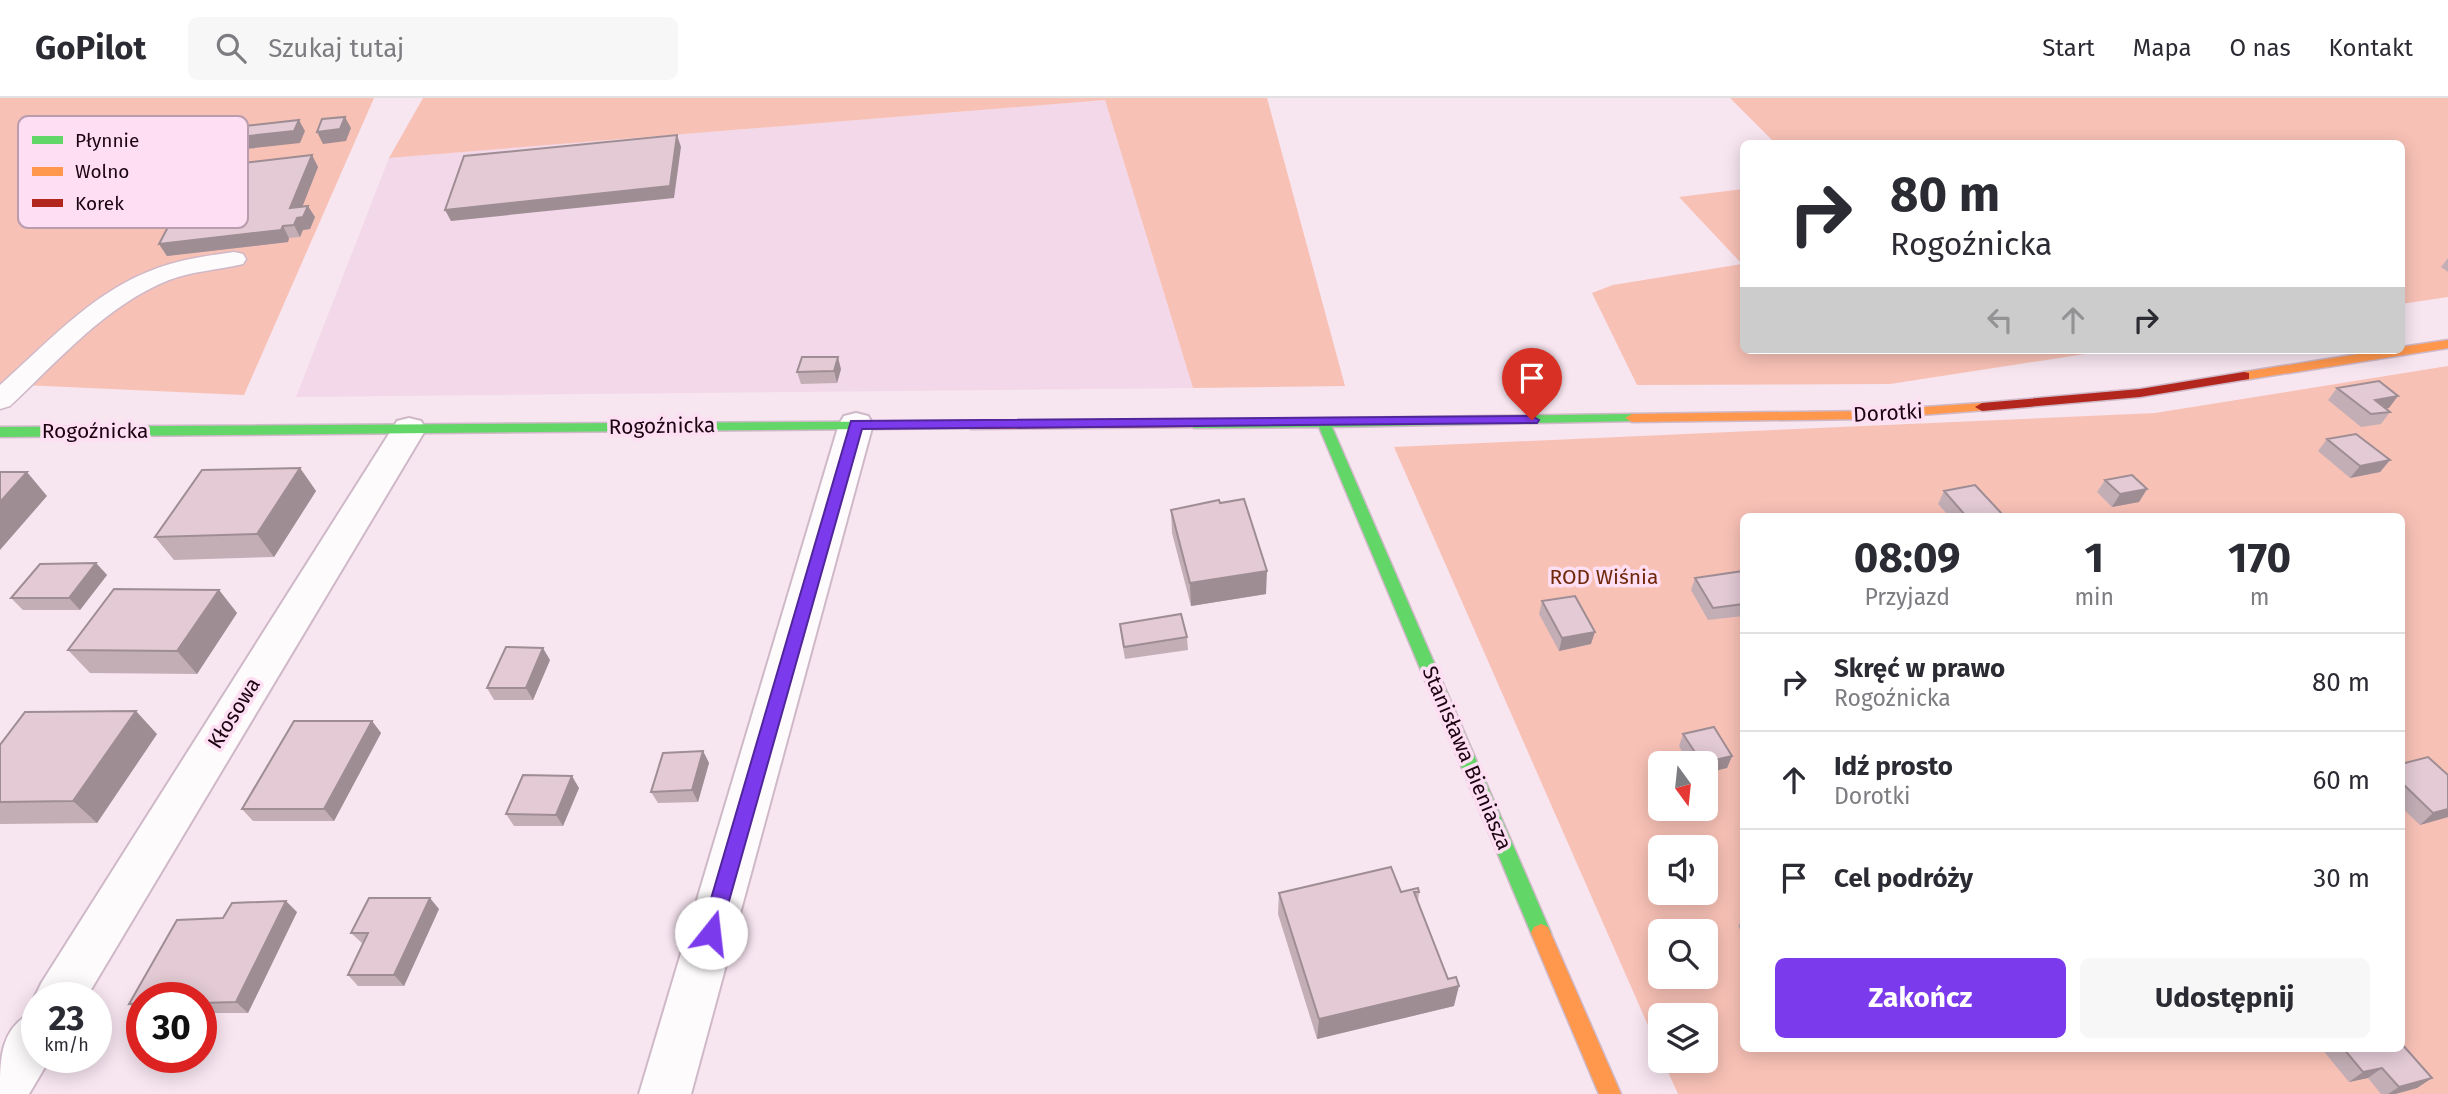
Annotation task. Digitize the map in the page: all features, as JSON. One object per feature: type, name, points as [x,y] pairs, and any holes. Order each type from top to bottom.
[{"type":"street","name":"Dorotki","points":[[2405,351],[2448,344]]},
{"type":"street","name":"Dorotki","points":[[1324,423],[1867,415],[2046,403],[2171,389],[2386,354]]},
{"type":"street","name":"Rogoźnicka","points":[[0,432],[1324,423]]},
{"type":"street","name":"Stanisława Bieniasza","points":[[1324,423],[1610,1094]]},
{"type":"street","points":[[665,1094],[856,425]]},
{"type":"street","name":"Kłosowa","points":[[69,982],[409,429]]},
{"type":"street","points":[[0,1094],[21,1060]]},
{"type":"lane","points":[[0,400],[126,292],[152,278],[180,269],[234,259]]},
{"type":"shaded area","points":[[1105,100],[1193,388],[296,397],[389,158]]},
{"type":"green space","points":[[0,98],[374,98],[244,395],[0,384]]},
{"type":"green space","points":[[423,98],[1267,98],[1345,386],[1193,388],[1105,100],[389,158]]},
{"type":"green space","points":[[1730,98],[2448,98],[2448,297],[2405,303],[2405,140],[1772,140]]},
{"type":"green space","points":[[1740,189],[1740,262],[1679,197]]},
{"type":"green space","points":[[1740,264],[1740,354],[2085,354],[1890,384],[1637,385],[1592,293],[1613,285]]},
{"type":"green space","name":"ROD Wiśnia","points":[[2448,366],[2448,1094],[1678,1094],[1668,1073],[1718,1073],[1718,1003],[1648,1003],[1648,1025],[1394,447],[2155,413]]},
{"type":"building","points":[[345,117],[340,129],[317,132],[322,119]]},
{"type":"building","points":[[299,120],[294,131],[248,136],[248,126]]},
{"type":"building","points":[[677,135],[670,186],[445,210],[464,156]]},
{"type":"building","points":[[312,155],[290,208],[308,206],[303,217],[297,218],[294,225],[283,226],[281,230],[159,244],[167,228],[248,228],[248,162]]},
{"type":"building","points":[[802,357],[838,357],[834,371],[797,372]]},
{"type":"building","points":[[2379,381],[2398,396],[2375,400],[2390,412],[2371,414],[2337,388]]},
{"type":"building","points":[[2356,434],[2390,460],[2360,466],[2327,439]]},
{"type":"building","points":[[300,468],[257,534],[155,537],[202,470]]},
{"type":"building","points":[[0,472],[27,472],[0,502]]},
{"type":"building","points":[[2132,475],[2147,489],[2120,494],[2105,480]]},
{"type":"building","points":[[1975,485],[2001,513],[1963,513],[1944,491]]},
{"type":"building","points":[[1244,499],[1267,571],[1190,583],[1171,510],[1219,500],[1220,503]]},
{"type":"building","points":[[96,563],[69,598],[11,598],[40,564]]},
{"type":"building","points":[[1740,571],[1740,604],[1713,608],[1695,578]]},
{"type":"building","points":[[114,589],[219,590],[177,651],[68,650]]},
{"type":"building","points":[[1575,596],[1595,632],[1562,638],[1542,601]]},
{"type":"building","points":[[1181,614],[1187,637],[1124,647],[1120,624]]},
{"type":"building","points":[[506,647],[543,648],[526,688],[487,688]]},
{"type":"building","points":[[136,711],[73,801],[0,802],[0,745],[25,712]]},
{"type":"building","points":[[294,721],[372,721],[324,809],[242,809]]},
{"type":"building","points":[[1714,727],[1732,756],[1718,759],[1718,751],[1694,751],[1683,734]]},
{"type":"building","points":[[703,751],[692,790],[651,792],[663,753]]},
{"type":"building","points":[[2428,757],[2448,775],[2448,809],[2433,813],[2405,786],[2405,763]]},
{"type":"building","points":[[523,775],[572,776],[556,815],[506,814]]},
{"type":"building","points":[[1391,867],[1401,892],[1418,888],[1419,892],[1414,892],[1448,979],[1456,977],[1459,986],[1319,1019],[1279,893]]},
{"type":"building","points":[[369,898],[430,898],[394,975],[348,975],[368,933],[351,933]]},
{"type":"building","points":[[286,901],[236,1002],[217,1003],[217,982],[142,982],[177,920],[223,918],[232,903]]},
{"type":"building","points":[[2405,1048],[2432,1078],[2399,1087],[2382,1068],[2363,1072],[2346,1052],[2405,1052]]},
{"type":"traffic: fast","points":[[1194,424],[1632,418]]},
{"type":"traffic: fast","points":[[1324,423],[1541,933]]},
{"type":"traffic: fast","points":[[0,432],[971,425]]},
{"type":"traffic: slow","points":[[2405,351],[2448,344]]},
{"type":"traffic: slow","points":[[2244,376],[2384,354]]},
{"type":"traffic: slow","points":[[1632,418],[1867,415],[1982,407]]},
{"type":"traffic: slow","points":[[1541,933],[1610,1094]]},
{"type":"traffic: jam","points":[[1982,407],[2140,393],[2244,376]]},
{"type":"traffic: jam","points":[[971,425],[1194,424]]},
{"type":"route","points":[[711,933],[856,425],[1532,420]]}]
